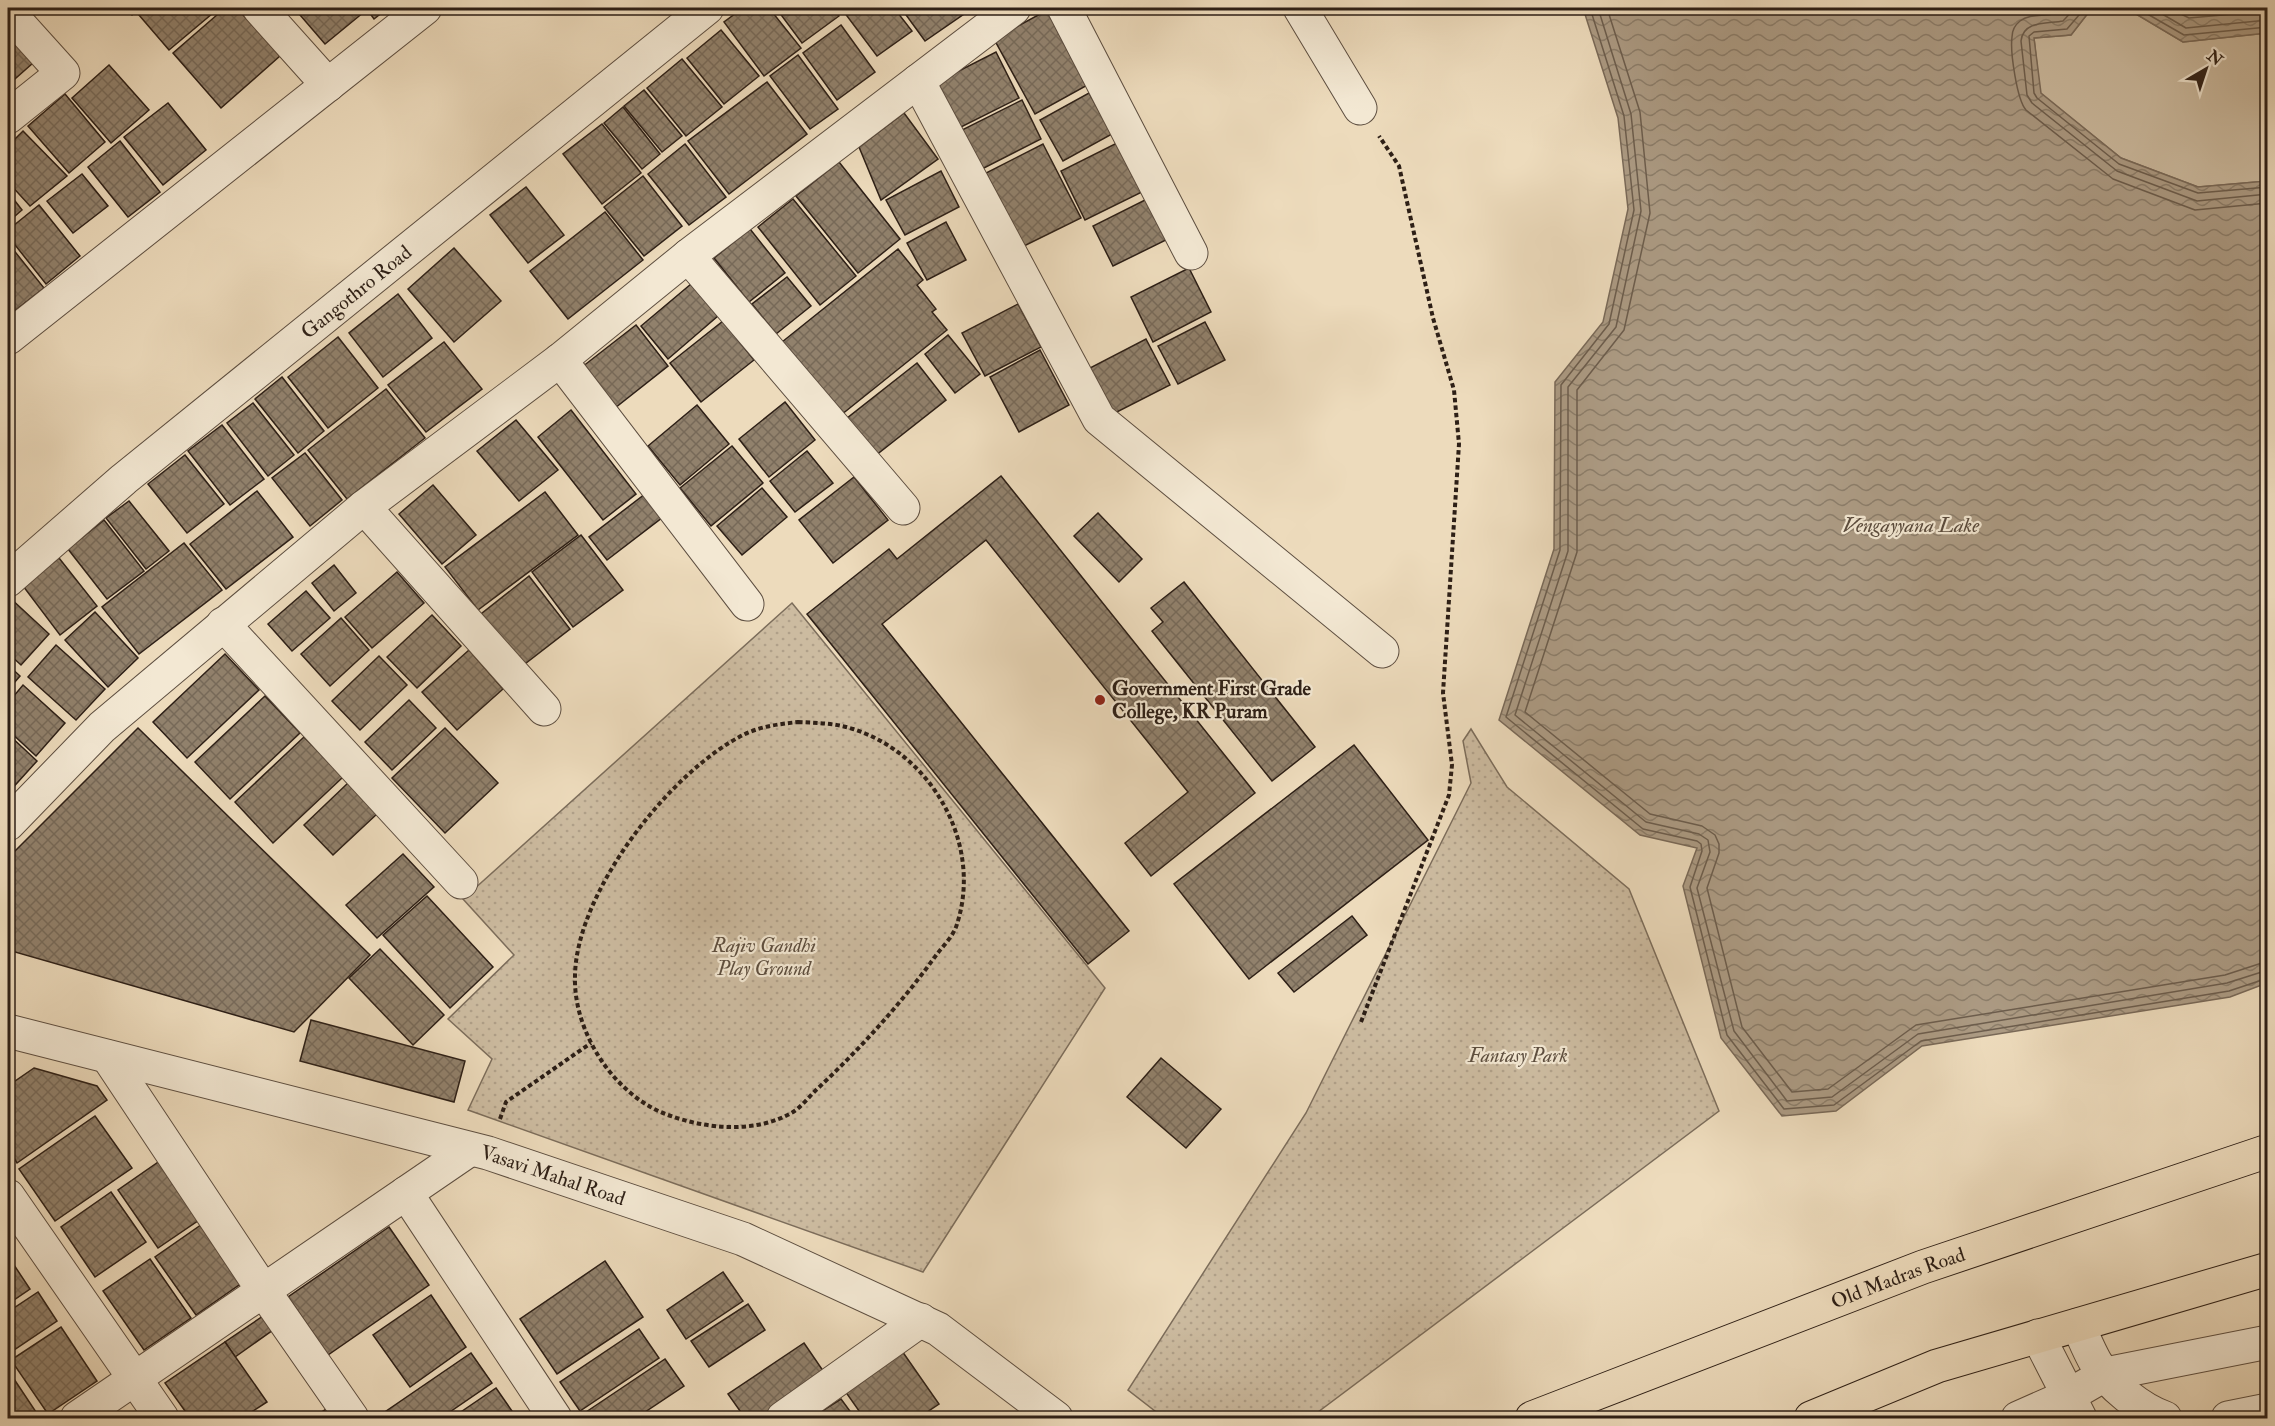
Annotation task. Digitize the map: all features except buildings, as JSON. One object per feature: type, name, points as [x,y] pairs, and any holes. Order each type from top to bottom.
[{"type":"highway","name":"Old Madras Road","points":[[1532,1419],[1923,1267],[2268,1151]]},
{"type":"highway","points":[[1811,1419],[1937,1366],[2268,1269]]},
{"type":"street","points":[[259,8],[328,85]]},
{"type":"street","points":[[8,338],[425,8]]},
{"type":"street","name":"Gangothro Road","points":[[8,580],[124,479],[707,8]]},
{"type":"street","points":[[8,824],[102,728],[364,507],[560,360],[688,256],[1014,8]]},
{"type":"street","points":[[1064,8],[1191,253]]},
{"type":"street","points":[[1300,8],[1360,108]]},
{"type":"street","points":[[8,12],[63,73],[8,117]]},
{"type":"street","points":[[918,81],[1099,419],[1382,651]]},
{"type":"street","points":[[688,256],[903,508]]},
{"type":"street","points":[[560,360],[747,604]]},
{"type":"street","points":[[364,507],[544,709]]},
{"type":"street","points":[[224,624],[461,882]]},
{"type":"street","name":"Vasavi Mahal Road","points":[[8,1031],[479,1152],[743,1239],[938,1329],[1056,1419]]},
{"type":"street","points":[[108,1057],[352,1419]]},
{"type":"street","points":[[76,1419],[406,1192],[479,1152]]},
{"type":"street","points":[[406,1192],[555,1419]]},
{"type":"street","points":[[8,1196],[162,1419]]},
{"type":"street","points":[[783,1419],[921,1320]]},
{"type":"street","points":[[2078,1325],[2097,1365],[2119,1389],[2151,1414],[2165,1419]]},
{"type":"street","points":[[2038,1336],[2074,1407]]},
{"type":"street","points":[[2018,1419],[2074,1407],[2106,1374],[2268,1342]]},
{"type":"street","points":[[2228,1419],[2268,1410]]},
{"type":"path","points":[[1360,108],[1400,166],[1433,318],[1454,390],[1459,444],[1443,693],[1452,765],[1449,795],[1361,1022]]},
{"type":"path","points":[[798,722],[826,723],[853,729],[879,740],[902,754],[923,773],[952,820],[960,846],[964,873],[963,901],[956,928],[922,976],[885,1020],[793,1112],[768,1122],[740,1126],[713,1127],[686,1122],[661,1112],[638,1098],[617,1081],[591,1043],[578,1005],[575,977],[578,948],[586,921],[605,879],[630,839],[660,803],[686,777],[745,734],[771,726],[798,722]]},
{"type":"path","points":[[479,1152],[506,1102],[591,1043]]},
{"type":"green space","points":[[2092,8],[2126,8],[2183,42],[2267,33],[2267,181],[2198,187],[2121,158],[2040,93],[2034,38],[2071,35]]},
{"type":"green space","name":"Rajiv Gandhi Play Ground","points":[[792,603],[1105,988],[923,1272],[468,1110],[492,1059],[448,1019],[514,955],[463,899]]},
{"type":"green space","name":"Fantasy Park","points":[[1471,729],[1507,787],[1629,889],[1719,1111],[1310,1418],[1164,1418],[1128,1390],[1306,1113],[1471,783],[1463,741]]},
{"type":"water","name":"Vengayyana Lake","points":[[1583,8],[2092,8],[2071,35],[2034,38],[2041,93],[2121,158],[2198,187],[2267,181],[2267,983],[2230,997],[1922,1046],[1836,1111],[1782,1116],[1721,1038],[1683,886],[1697,848],[1640,835],[1499,720],[1554,549],[1555,382],[1603,322],[1628,209],[1618,118]]},
{"type":"water","points":[[2126,8],[2267,8],[2267,33],[2183,42]]},
{"type":"place","name":"Government First Grade College, KR Puram","points":[[1100,700]]}]
